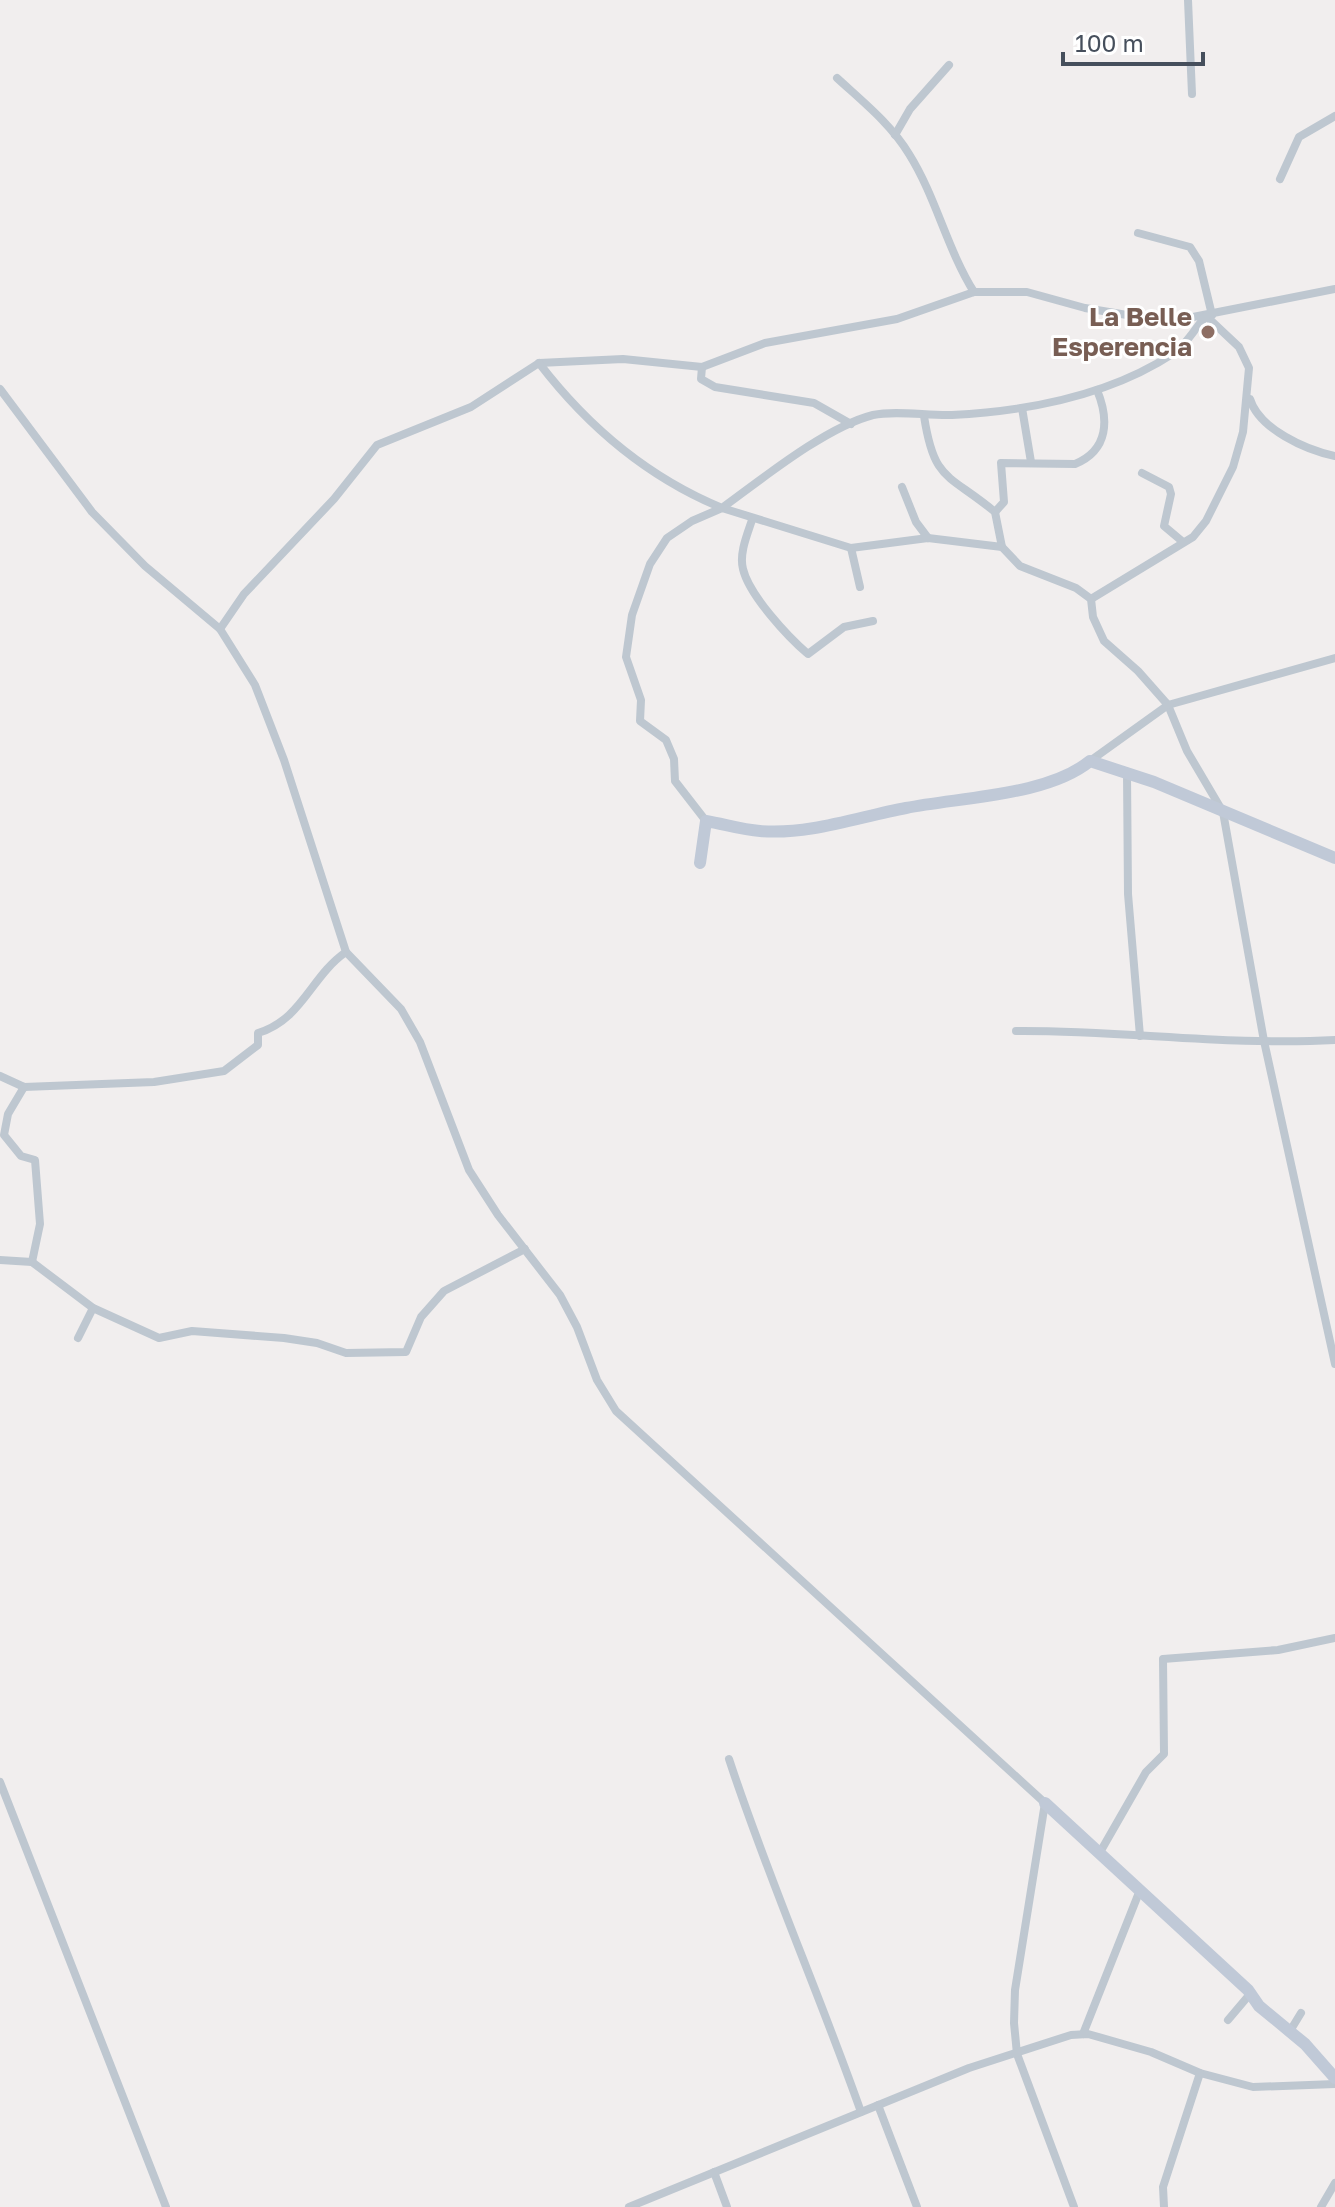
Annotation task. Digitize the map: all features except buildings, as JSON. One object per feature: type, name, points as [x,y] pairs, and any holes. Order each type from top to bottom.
[{"type":"street","points":[[1188,0],[1192,94]]},
{"type":"street","points":[[895,135],[910,109],[949,65]]},
{"type":"street","points":[[837,78],[895,135],[909,154],[947,233],[959,268],[974,292]]},
{"type":"street","points":[[1280,179],[1299,137],[1335,116]]},
{"type":"street","points":[[1091,599],[1193,537],[1206,521],[1222,494],[1240,444],[1249,395],[1249,368],[1239,347],[1209,316],[1199,261],[1190,247],[1138,233]]},
{"type":"street","points":[[220,629],[244,594],[334,499],[377,445],[438,423],[471,407],[539,363],[623,359],[702,367],[765,343],[897,319],[974,292],[1027,292],[1085,308],[1139,317],[1209,316],[1335,289]]},
{"type":"street","points":[[1209,316],[1177,351],[1097,390],[1022,408],[924,416],[875,415],[851,424],[787,462],[722,508],[692,521],[667,538],[650,564],[632,615],[626,657],[641,700],[640,721],[659,731],[666,740],[674,759],[675,781],[706,821],[762,831],[838,824],[1045,782],[1076,772],[1168,705],[1335,658]]},
{"type":"street","points":[[539,363],[564,396],[640,464],[678,490],[752,520],[851,548],[928,538],[1002,547]]},
{"type":"street","points":[[702,367],[701,379],[715,387],[814,403],[851,424]]},
{"type":"street","points":[[0,389],[92,512],[145,566],[220,629],[255,685],[284,760],[346,952],[401,1009],[420,1042],[469,1170],[498,1215],[560,1295],[577,1327],[597,1380],[616,1411],[1140,1890],[1290,2031],[1335,2078]]},
{"type":"street","points":[[995,512],[1004,502],[1001,463],[1075,464],[1086,459],[1105,432],[1105,410],[1097,390]]},
{"type":"street","points":[[1249,395],[1254,411],[1263,422],[1321,453],[1335,456]]},
{"type":"street","points":[[1022,408],[1031,462]]},
{"type":"street","points":[[924,416],[933,462],[944,475],[995,512],[1002,547],[1020,566],[1076,588],[1091,599],[1093,617],[1104,641],[1138,671],[1168,705],[1187,751],[1223,812],[1264,1041],[1335,1364]]},
{"type":"street","points":[[1142,473],[1169,487],[1171,494],[1164,526],[1183,542]]},
{"type":"street","points":[[902,487],[916,522],[928,538]]},
{"type":"street","points":[[752,520],[742,555],[743,570],[768,611],[808,654],[844,627],[873,621]]},
{"type":"street","points":[[851,548],[860,587]]},
{"type":"street","points":[[1090,761],[1127,773],[1335,858]]},
{"type":"street","points":[[1127,773],[1128,894],[1140,1036]]},
{"type":"street","points":[[700,863],[706,821]]},
{"type":"street","points":[[0,1076],[24,1087],[154,1082],[224,1071],[258,1045],[258,1033],[278,1027],[303,1003],[335,960],[346,952]]},
{"type":"street","points":[[1016,1031],[1086,1031],[1264,1041],[1335,1040]]},
{"type":"street","points":[[24,1087],[8,1114],[2,1135],[21,1156],[35,1160],[40,1224],[32,1262]]},
{"type":"street","points":[[0,1260],[32,1262],[93,1308],[159,1338],[192,1331],[243,1338],[284,1338],[346,1353],[406,1352],[421,1317],[444,1291],[525,1249]]},
{"type":"street","points":[[78,1338],[93,1308]]},
{"type":"street","points":[[1099,1854],[1146,1772],[1164,1754],[1163,1659],[1278,1650],[1335,1638]]},
{"type":"street","points":[[729,1759],[758,1848],[788,1914],[861,2112]]},
{"type":"street","points":[[0,1782],[166,2207]]},
{"type":"street","points":[[1045,1803],[1015,1990],[1017,2054],[1074,2207]]},
{"type":"street","points":[[1083,2034],[1140,1890]]},
{"type":"street","points":[[1228,2020],[1250,1994]]},
{"type":"street","points":[[1290,2031],[1301,2013]]},
{"type":"street","points":[[629,2207],[969,2068],[1083,2034],[1151,2052],[1200,2073],[1253,2087],[1335,2084]]},
{"type":"street","points":[[1164,2207],[1163,2187],[1200,2073]]},
{"type":"street","points":[[878,2105],[917,2207]]},
{"type":"street","points":[[714,2172],[727,2207]]},
{"type":"street","points":[[1321,2207],[1335,2183]]},
{"type":"place","name":"La Belle Esperencia","points":[[1208,332]]}]
